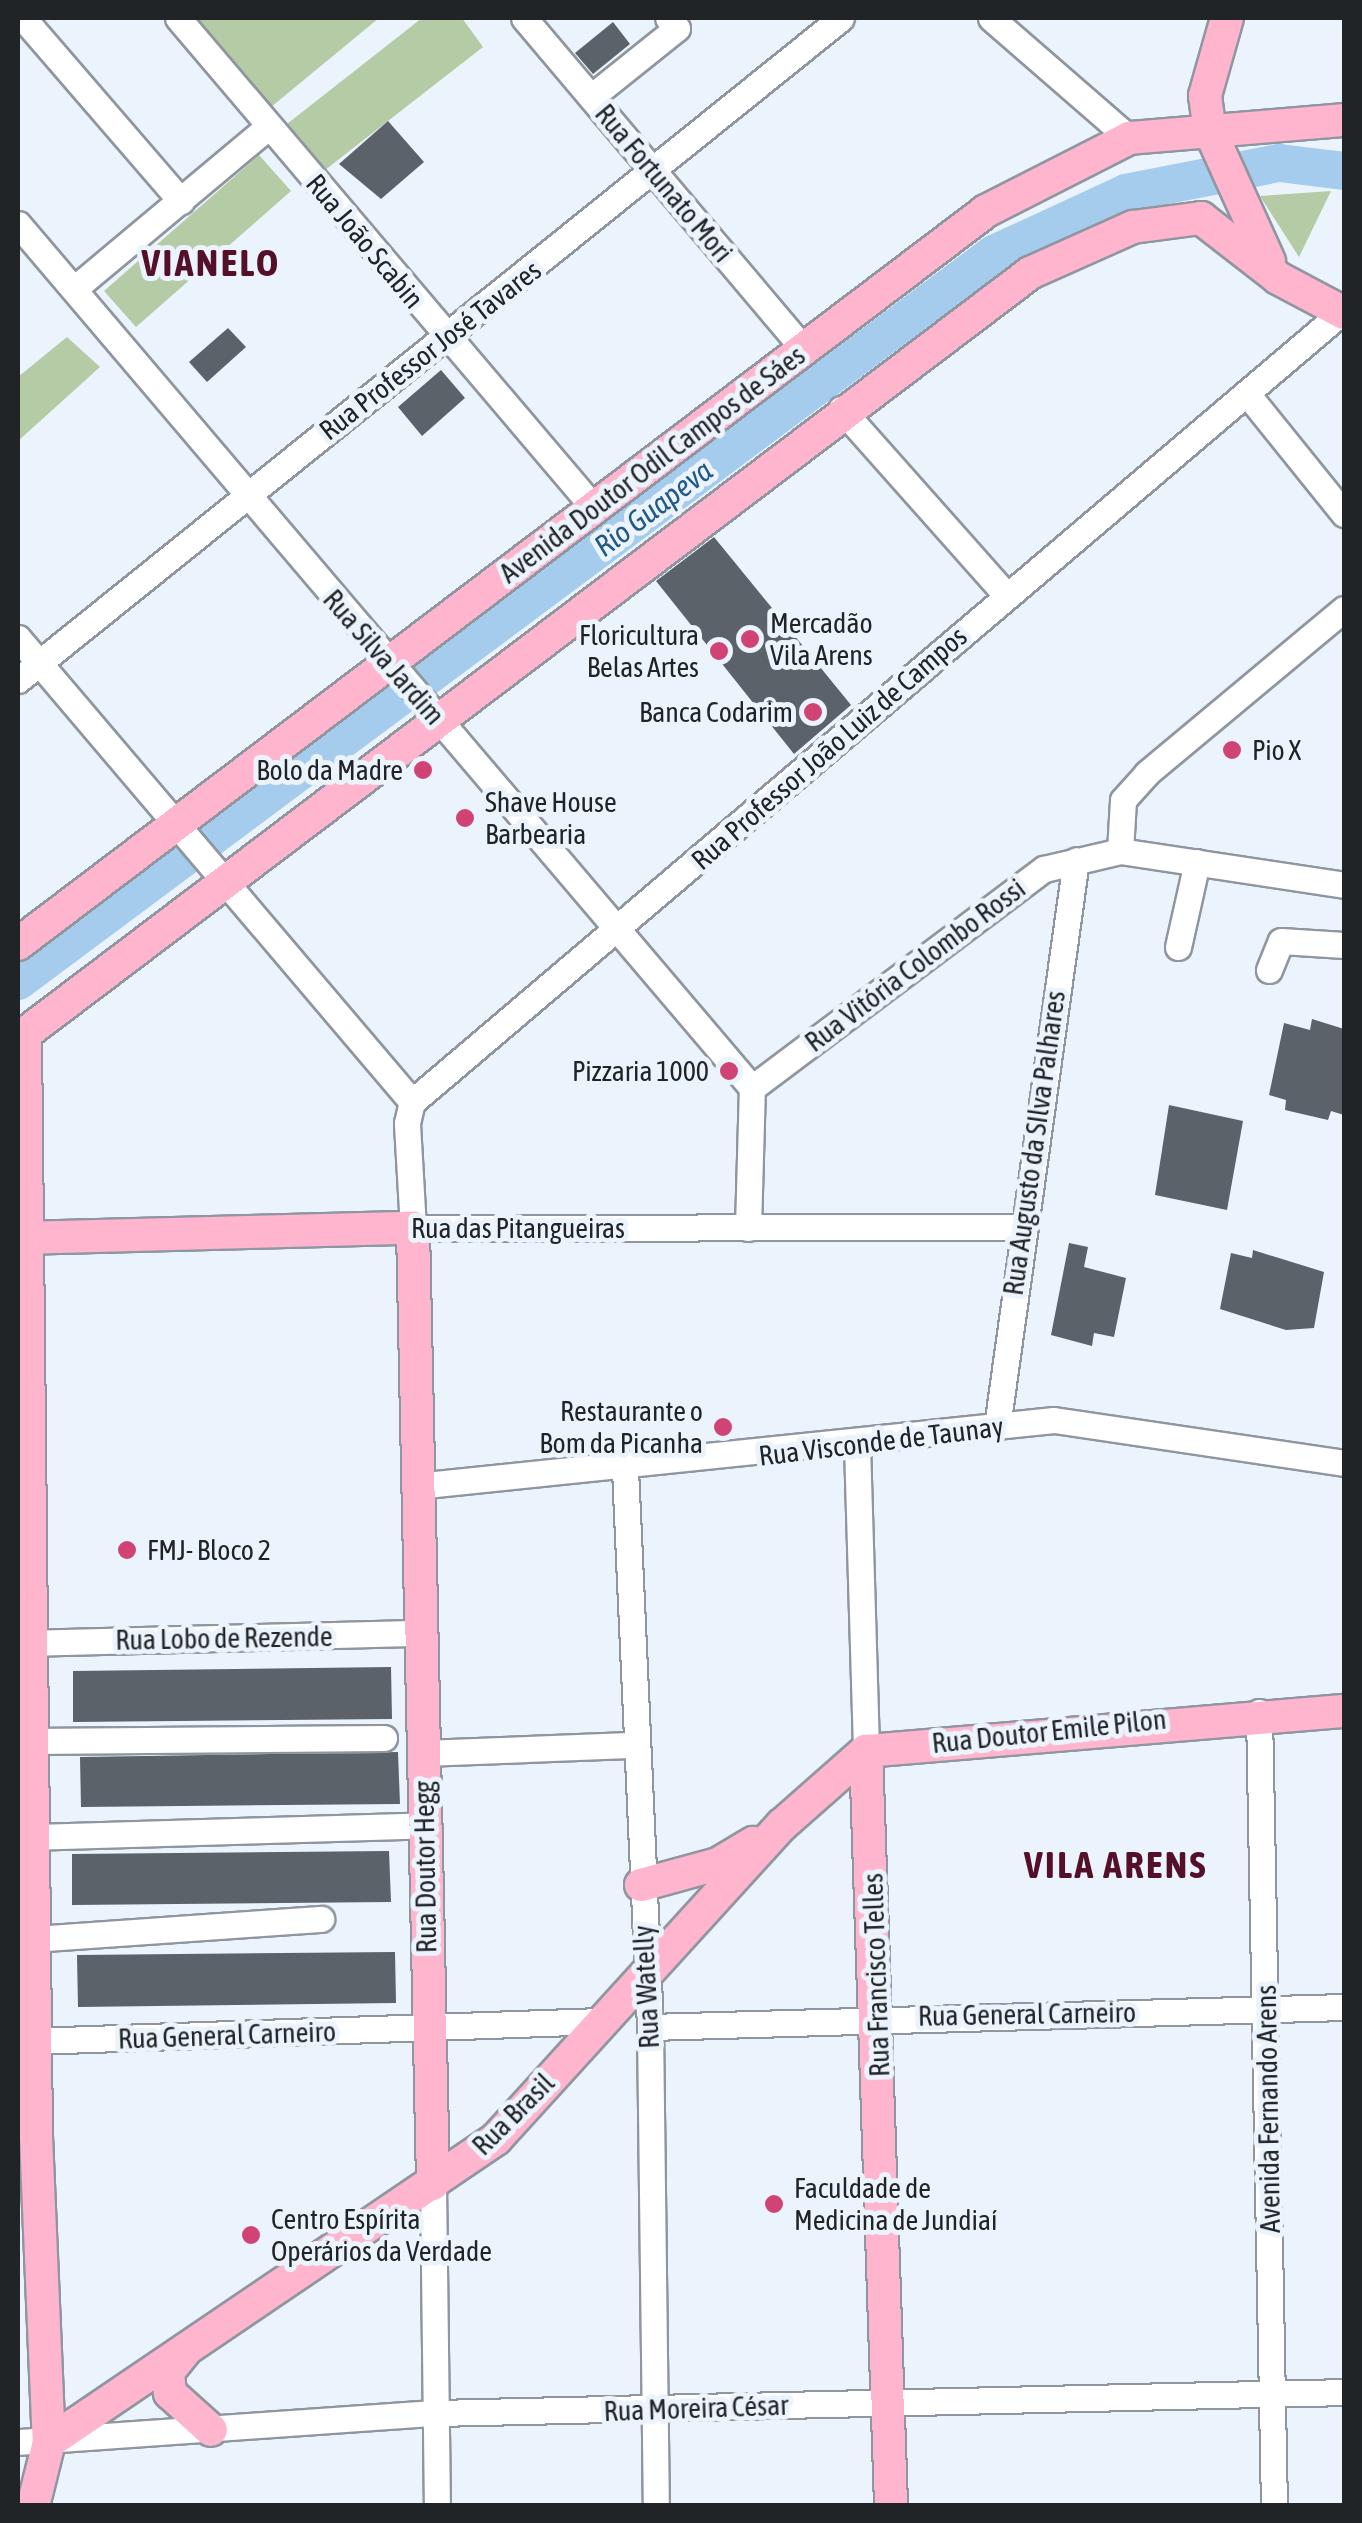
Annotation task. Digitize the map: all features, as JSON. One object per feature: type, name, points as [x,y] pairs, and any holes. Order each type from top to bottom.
[{"type":"main road","points":[[1227,18],[1205,96],[1212,140],[1234,198],[1278,278]]},
{"type":"main road","name":"Avenida Doutor Odil Campos de Sáes","points":[[18,944],[394,669],[594,508],[986,212],[1129,138],[1212,140],[1344,120]]},
{"type":"main road","points":[[33,2506],[34,2041],[21,1036],[215,875],[431,711],[1030,273],[1133,227],[1200,218],[1278,278],[1343,312]]},
{"type":"main road","name":"Rua das Pitangueiras","points":[[23,1238],[413,1228]]},
{"type":"main road","name":"Rua Doutor Hegg","points":[[413,1228],[433,2184]]},
{"type":"main road","name":"Rua Doutor Emile Pilon","points":[[866,1750],[1258,1712],[1344,1711]]},
{"type":"main road","points":[[641,1885],[718,1864],[782,1825],[866,1750]]},
{"type":"main road","name":"Rua Francisco Telles","points":[[866,1750],[879,2017],[891,2506]]},
{"type":"main road","name":"Rua Brasil","points":[[33,2442],[185,2351],[496,2139],[782,1825]]},
{"type":"main road","points":[[185,2351],[168,2372],[170,2393],[211,2430]]},
{"type":"street","points":[[23,18],[181,201]]},
{"type":"street","name":"Rua João Scabin","points":[[178,18],[446,339],[594,508]]},
{"type":"street","name":"Rua Fortunato Mori","points":[[524,18],[804,349]]},
{"type":"street","points":[[592,96],[677,28],[668,18]]},
{"type":"street","name":"Rua Professor José Tavares","points":[[18,680],[841,18]]},
{"type":"street","points":[[990,18],[1129,138]]},
{"type":"street","points":[[74,290],[269,126]]},
{"type":"street","name":"Rua Silva Jardim","points":[[18,224],[752,1088]]},
{"type":"street","name":"Rua Professor João Luiz de Campos","points":[[412,1102],[1343,312]]},
{"type":"street","points":[[1248,395],[1344,514]]},
{"type":"street","points":[[841,410],[1006,595]]},
{"type":"street","points":[[1120,851],[1123,800],[1147,773],[1344,610]]},
{"type":"street","points":[[18,638],[215,875],[412,1102],[413,1228]]},
{"type":"street","name":"Rua Vitória Colombo Rossi","points":[[752,1088],[1007,891],[1076,860],[1120,851],[1344,885]]},
{"type":"street","name":"Rua Augusto da SIlva Palhares","points":[[998,1426],[1019,1226],[1076,860]]},
{"type":"street","points":[[1178,947],[1197,862]]},
{"type":"street","points":[[1269,970],[1282,941],[1344,945]]},
{"type":"street","points":[[748,1228],[752,1088]]},
{"type":"street","name":"Rua das Pitangueiras","points":[[413,1228],[1019,1226]]},
{"type":"street","name":"Rua Visconde de Taunay","points":[[416,1486],[857,1445],[1054,1420],[1344,1463]]},
{"type":"street","name":"Rua Francisco Telles","points":[[857,1445],[866,1750]]},
{"type":"street","name":"Rua Watelly","points":[[625,1469],[650,2027],[656,2506]]},
{"type":"street","name":"Rua Lobo de Rezende","points":[[28,1643],[419,1633]]},
{"type":"street","name":"Avenida Fernando Arens","points":[[1258,1712],[1268,2009],[1274,2506]]},
{"type":"street","points":[[30,1741],[384,1738]]},
{"type":"street","points":[[423,1753],[636,1745]]},
{"type":"street","points":[[31,1837],[424,1824]]},
{"type":"street","points":[[33,1939],[322,1919]]},
{"type":"street","name":"Rua General Carneiro","points":[[650,2027],[879,2017],[1344,2006]]},
{"type":"street","name":"Rua General Carneiro","points":[[34,2041],[600,2021]]},
{"type":"street","name":"Rua Doutor Hegg","points":[[433,2184],[437,2506]]},
{"type":"street","name":"Rua Moreira César","points":[[33,2442],[436,2412],[1344,2392]]},
{"type":"green space","points":[[195,18],[379,18],[271,107]]},
{"type":"green space","points":[[422,18],[462,18],[483,47],[325,170],[287,124]]},
{"type":"green space","points":[[259,155],[291,191],[136,327],[104,291]]},
{"type":"green space","points":[[1331,191],[1299,257],[1260,196]]},
{"type":"green space","points":[[67,337],[100,367],[18,441],[18,377]]},
{"type":"building","points":[[613,22],[630,44],[593,74],[575,53]]},
{"type":"building","points":[[388,121],[424,162],[381,199],[339,164]]},
{"type":"building","points":[[228,328],[246,347],[207,382],[189,362]]},
{"type":"building","points":[[441,370],[465,398],[422,436],[398,407]]},
{"type":"building","name":"Mercadão Vila Arens","points":[[714,537],[851,705],[794,754],[656,581]]},
{"type":"building","points":[[1312,1019],[1344,1029],[1344,1115],[1331,1111],[1328,1120],[1285,1110],[1286,1100],[1269,1095],[1284,1023],[1310,1030]]},
{"type":"building","points":[[1169,1105],[1243,1121],[1227,1210],[1155,1195]]},
{"type":"building","points":[[1069,1243],[1088,1247],[1084,1267],[1126,1278],[1114,1337],[1094,1333],[1092,1346],[1051,1335]]},
{"type":"building","points":[[1253,1250],[1324,1272],[1314,1328],[1286,1330],[1220,1309],[1231,1253],[1252,1258]]},
{"type":"building","points":[[391,1667],[392,1719],[73,1722],[73,1671]]},
{"type":"building","points":[[398,1752],[400,1804],[81,1807],[80,1757]]},
{"type":"building","points":[[389,1851],[391,1902],[72,1905],[72,1854]]},
{"type":"building","points":[[395,1952],[396,2003],[78,2007],[77,1955]]},
{"type":"waterway","name":"Rio Guapeva","points":[[18,981],[994,254],[1126,193],[1279,163],[1344,171]]},
{"type":"place","name":"Mercadão Vila Arens","points":[[750,639]]},
{"type":"place","name":"Floricultura Belas Artes","points":[[719,651]]},
{"type":"place","name":"Banca Codarim","points":[[813,712]]},
{"type":"place","name":"Pio X","points":[[1232,750]]},
{"type":"place","name":"Bolo da Madre","points":[[423,770]]},
{"type":"place","name":"Shave House Barbearia","points":[[465,818]]},
{"type":"place","name":"Pizzaria 1000","points":[[729,1071]]},
{"type":"place","name":"Restaurante o Bom da Picanha","points":[[723,1427]]},
{"type":"place","name":"FMJ- Bloco 2","points":[[127,1550]]},
{"type":"place","name":"Faculdade de Medicina de Jundiaí","points":[[774,2204]]},
{"type":"place","name":"Centro Espírita Operários da Verdade","points":[[251,2235]]},
{"type":"district","name":"VIANELO","points":[[211,263]]},
{"type":"district","name":"VILA ARENS","points":[[1116,1865]]}]
